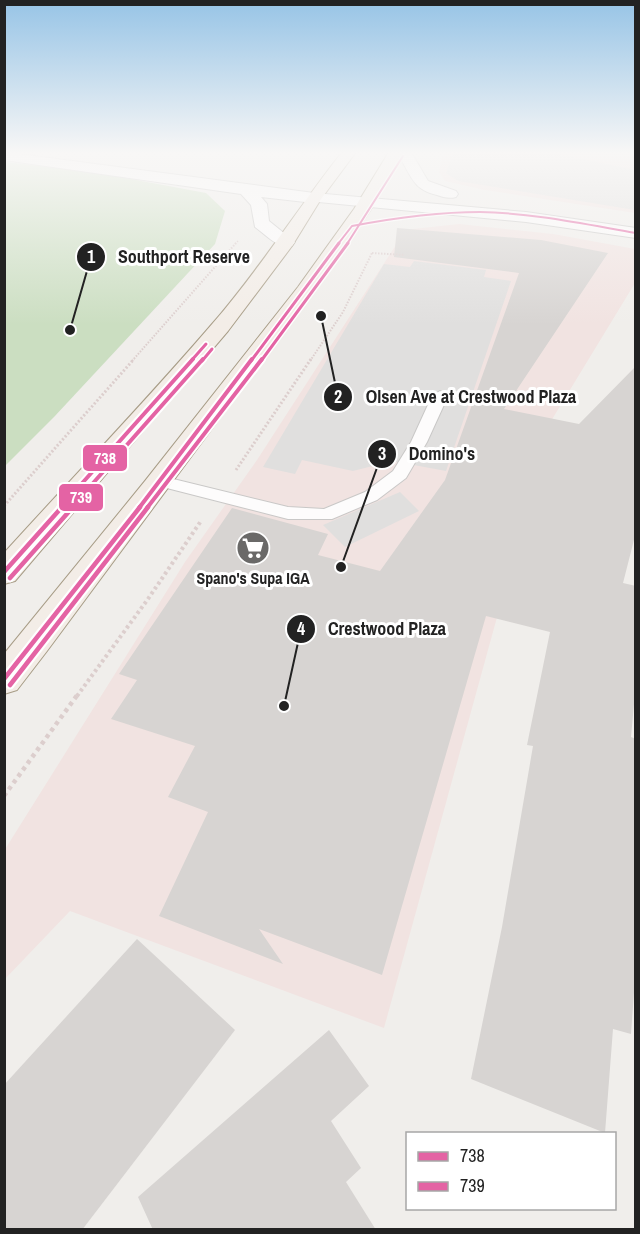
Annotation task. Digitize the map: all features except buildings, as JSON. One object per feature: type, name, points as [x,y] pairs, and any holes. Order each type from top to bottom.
[{"type":"main road","points":[[4,573],[221,327],[286,242],[306,210]]},
{"type":"main road","points":[[4,680],[160,481],[363,210]]},
{"type":"street","points":[[260,210],[261,223],[286,242]]},
{"type":"street","points":[[466,210],[636,233]]},
{"type":"street","points":[[565,210],[636,221]]},
{"type":"street","points":[[352,226],[397,216],[482,212]]},
{"type":"lane","points":[[160,481],[288,513],[326,515],[371,496],[400,474],[419,442],[440,396]]},
{"type":"path","points":[[4,506],[237,243],[243,210]]},
{"type":"path","points":[[4,796],[148,599],[344,312],[372,253],[378,230],[398,222],[397,216]]},
{"type":"path","points":[[372,253],[404,255]]},
{"type":"shaded area","points":[[613,210],[635,210],[635,213]]},
{"type":"shaded area","points":[[459,224],[553,234],[635,249],[635,283],[551,421],[384,1028],[70,911],[5,979],[4,851],[185,562],[257,460],[403,234],[413,229]]},
{"type":"shaded area","points":[[414,261],[486,270],[484,277],[511,281],[446,471],[392,461],[353,471],[302,460],[295,474],[263,467],[384,264],[410,267]]},
{"type":"shaded area","points":[[400,492],[419,511],[345,547],[323,525]]},
{"type":"green space","points":[[5,210],[224,210],[215,244],[54,417],[5,466]]},
{"type":"transit line","name":"739","points":[[10,685],[311,296],[371,210]]},
{"type":"transit line","name":"738","points":[[4,679],[161,481],[352,226],[388,219],[480,212],[550,218],[636,233]]},
{"type":"transit line","name":"738","points":[[4,572],[206,344]]},
{"type":"transit line","name":"739","points":[[10,578],[212,349]]},
{"type":"place","name":"Olsen Ave at Crestwood Plaza","points":[[321,316]]},
{"type":"place","name":"Southport Reserve","points":[[70,330]]},
{"type":"place","name":"Spano's Supa IGA","points":[[253,548]]},
{"type":"place","name":"Domino's","points":[[341,567]]},
{"type":"place","name":"Crestwood Plaza","points":[[284,706]]}]
